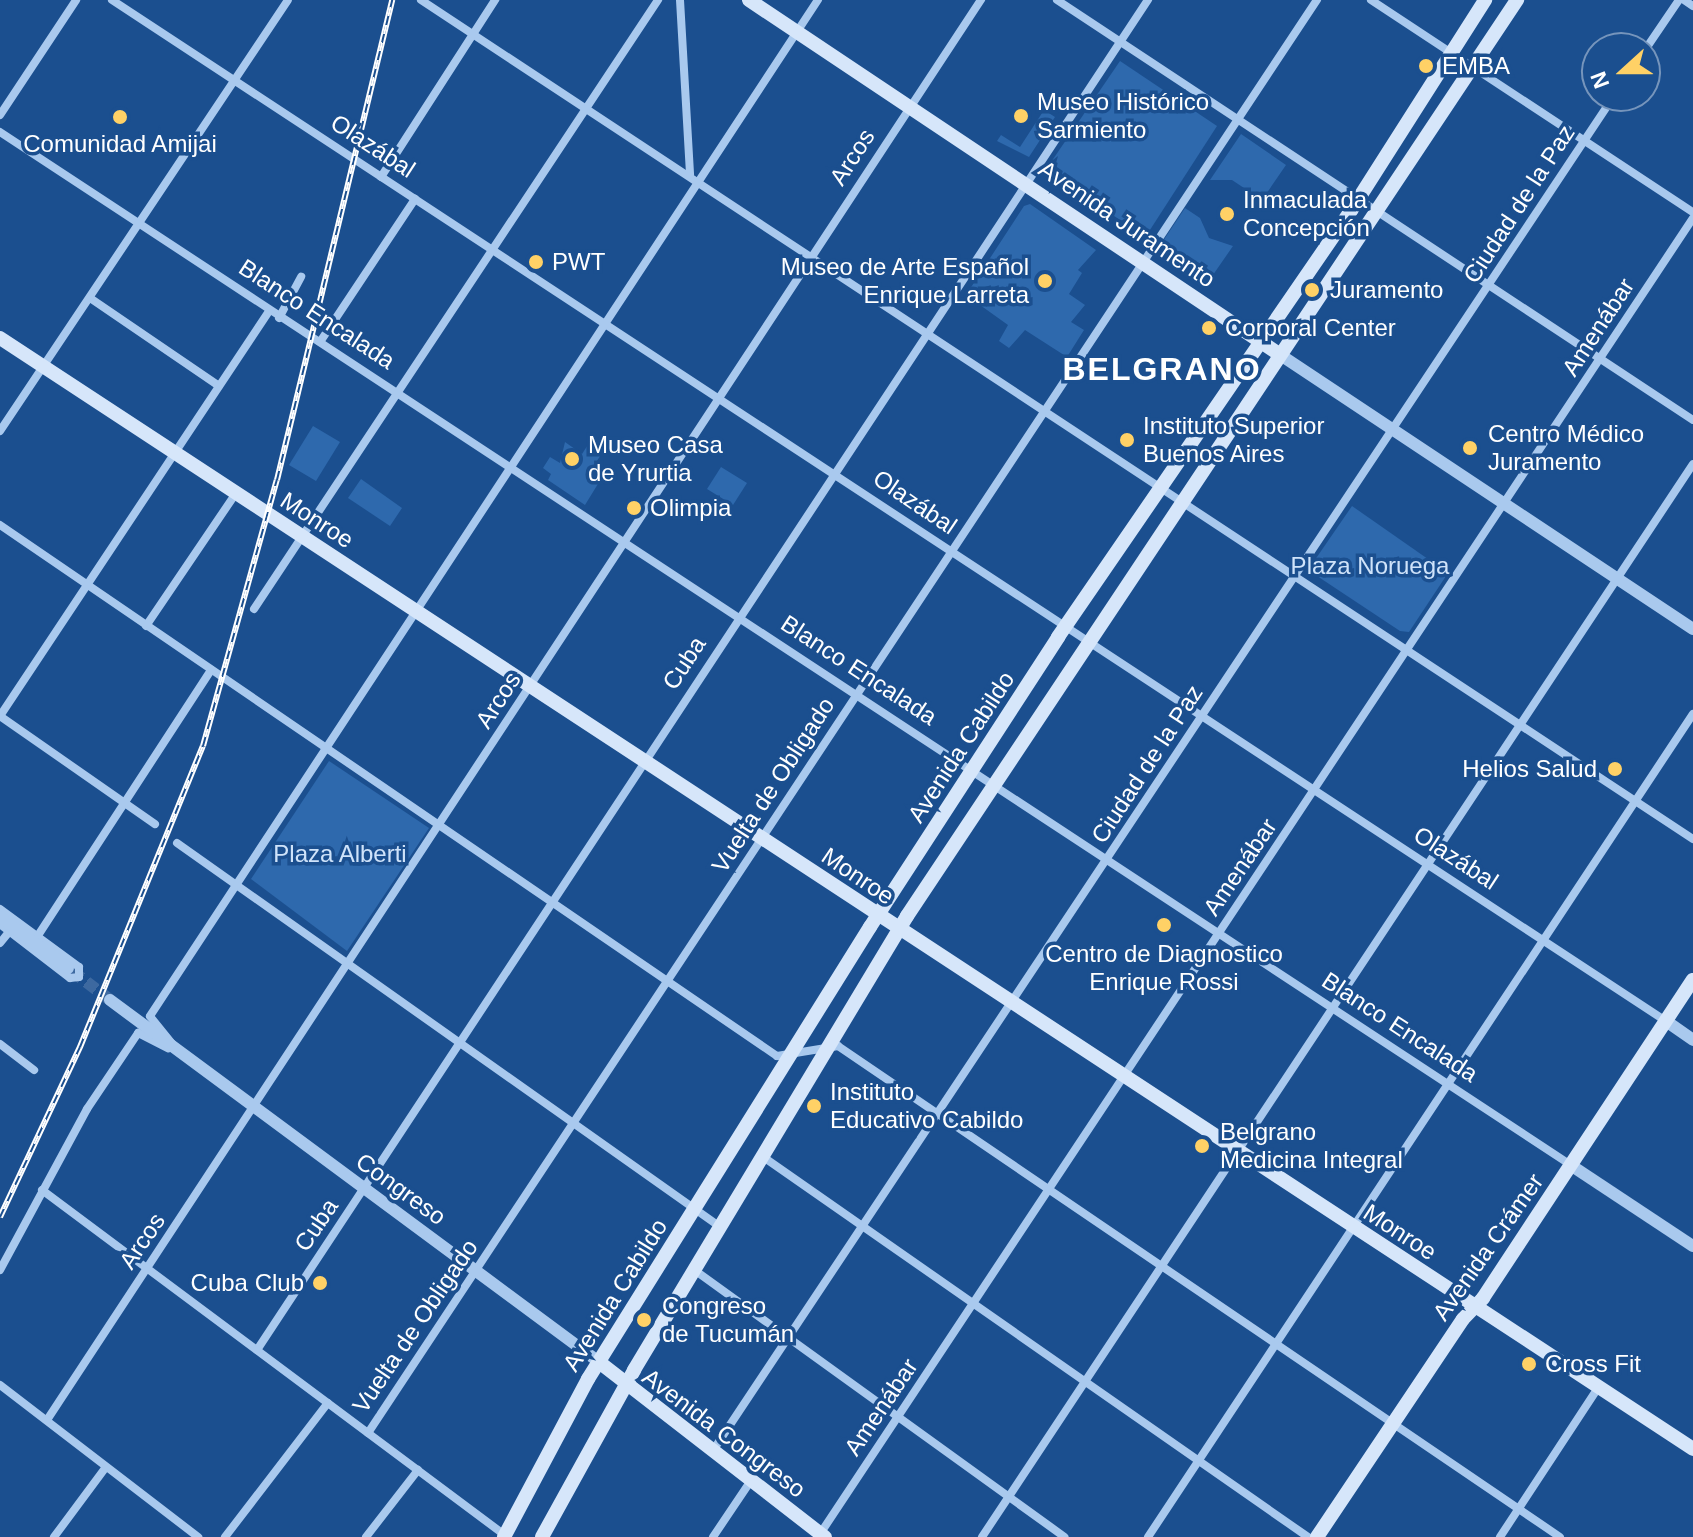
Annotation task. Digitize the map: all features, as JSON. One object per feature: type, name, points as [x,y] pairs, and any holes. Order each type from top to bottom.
[{"type":"main road","name":"Avenida Juramento","points":[[749,0],[1143,260],[1277,353]]},
{"type":"main road","name":"Avenida Cabildo","points":[[505,1536],[693,1212],[878,916],[1065,628],[1261,342],[1485,0]]},
{"type":"main road","name":"Avenida Cabildo","points":[[542,1537],[693,1269],[899,930],[1184,500],[1277,353],[1517,0]]},
{"type":"main road","name":"Monroe","points":[[0,338],[1693,1449]]},
{"type":"main road","name":"Avenida Crámer","points":[[1317,1537],[1572,1166],[1693,980]]},
{"type":"main road","name":"Avenida Congreso","points":[[604,1367],[821,1536]]},
{"type":"street","points":[[0,115],[76,0]]},
{"type":"street","name":"Olazábal","points":[[112,0],[1693,1040]]},
{"type":"street","points":[[0,431],[288,0]]},
{"type":"street","points":[[421,0],[1184,500],[1693,839]]},
{"type":"street","points":[[381,177],[495,0]]},
{"type":"street","points":[[254,609],[304,538],[658,0]]},
{"type":"street","points":[[680,0],[690,175]]},
{"type":"street","points":[[237,886],[818,0]]},
{"type":"street","name":"Arcos","points":[[47,1420],[441,826],[529,687],[981,0]]},
{"type":"street","points":[[1057,0],[1693,420]]},
{"type":"street","name":"Cuba","points":[[257,1350],[1025,182],[1148,0]]},
{"type":"street","name":"Vuelta de Obligado","points":[[368,1433],[1317,0]]},
{"type":"street","points":[[1371,0],[1693,212]]},
{"type":"street","points":[[1658,32],[1682,0],[1693,6]]},
{"type":"street","name":"Ciudad de la Paz","points":[[712,1453],[1603,112]]},
{"type":"street","name":"Blanco Encalada","points":[[0,132],[1693,1246]]},
{"type":"street","points":[[320,342],[415,199]]},
{"type":"street","name":"Amenábar","points":[[821,1536],[1693,218]]},
{"type":"street","points":[[279,318],[301,277]]},
{"type":"street","points":[[90,298],[219,386]]},
{"type":"street","points":[[155,824],[0,716],[269,311]]},
{"type":"street","points":[[1277,353],[1693,629]]},
{"type":"street","points":[[982,1537],[1335,1011],[1693,464]]},
{"type":"street","points":[[146,626],[236,493]]},
{"type":"street","points":[[0,525],[777,1056],[830,1044],[1164,1265],[1560,1537]]},
{"type":"street","points":[[37,937],[211,670]]},
{"type":"street","points":[[1148,1537],[1693,714]]},
{"type":"street","points":[[177,843],[693,1212],[719,1226]]},
{"type":"street","name":"Congreso","points":[[177,1051],[150,1016],[237,886]]},
{"type":"street","points":[[0,909],[79,967],[79,977],[70,978],[0,924]]},
{"type":"street","points":[[0,917],[68,968]]},
{"type":"street","points":[[0,943],[9,932]]},
{"type":"street","name":"Congreso","points":[[110,1000],[604,1367]]},
{"type":"street","name":"Congreso","points":[[42,1190],[87,1109],[138,1033],[177,1051]]},
{"type":"street","points":[[0,1044],[34,1070]]},
{"type":"street","points":[[762,1156],[864,1224],[1308,1537]]},
{"type":"street","points":[[0,1270],[42,1190],[505,1536]]},
{"type":"street","points":[[693,1269],[1064,1537]]},
{"type":"street","points":[[0,1385],[198,1537]]},
{"type":"street","points":[[1500,1537],[1598,1388]]},
{"type":"street","points":[[225,1537],[328,1403]]},
{"type":"street","points":[[54,1537],[106,1467]]},
{"type":"street","points":[[366,1537],[418,1470]]},
{"type":"street","points":[[713,1537],[750,1482]]},
{"type":"green space","points":[[1120,61],[1217,126],[1148,233],[1138,233],[1047,168]]},
{"type":"green space","points":[[1044,110],[1055,117],[1029,157],[997,141],[1001,135],[1020,147]]},
{"type":"green space","points":[[1241,134],[1286,165],[1262,200],[1232,180],[1210,180]]},
{"type":"green space","points":[[1030,204],[1096,250],[1078,270],[1082,273],[1069,294],[1085,305],[1071,322],[1084,330],[1067,357],[1025,330],[1009,348],[999,341],[1008,325],[966,295],[1024,206]]},
{"type":"green space","points":[[1185,208],[1200,218],[1209,238],[1233,246],[1206,285],[1161,253],[1161,244]]},
{"type":"green space","points":[[313,426],[340,442],[316,481],[289,465]]},
{"type":"green space","points":[[593,437],[607,446],[590,471],[601,479],[585,505],[548,480],[551,474],[543,468],[550,457],[560,463],[565,442],[582,454]]},
{"type":"green space","points":[[721,467],[747,483],[733,505],[707,489]]},
{"type":"green space","points":[[361,479],[402,508],[390,526],[348,498]]},
{"type":"green space","name":"Plaza Noruega","points":[[1352,506],[1448,573],[1409,632],[1400,631],[1308,570]]},
{"type":"green space","name":"Plaza Alberti","points":[[329,761],[429,828],[347,951],[251,879]]},
{"type":"tunnel","points":[[72,971],[110,1000]]},
{"type":"railway","points":[[0,1217],[80,1047],[203,746],[277,480],[392,0]]},
{"type":"place","name":"EMBA","points":[[1426,66]]},
{"type":"place","name":"Museo Histórico Sarmiento","points":[[1021,116]]},
{"type":"place","name":"Comunidad Amijai","points":[[120,117]]},
{"type":"place","name":"Inmaculada Concepción","points":[[1227,214]]},
{"type":"place","name":"PWT","points":[[536,262]]},
{"type":"place","name":"Museo de Arte Español Enrique Larreta","points":[[1045,281]]},
{"type":"place","name":"Juramento","points":[[1312,290]]},
{"type":"place","name":"Corporal Center","points":[[1209,328]]},
{"type":"place","name":"Instituto Superior Buenos Aires","points":[[1127,440]]},
{"type":"place","name":"Centro Médico Juramento","points":[[1470,448]]},
{"type":"place","name":"Museo Casa de Yrurtia","points":[[572,459]]},
{"type":"place","name":"Olimpia","points":[[634,508]]},
{"type":"place","name":"Helios Salud","points":[[1615,769]]},
{"type":"place","name":"Centro de Diagnostico Enrique Rossi","points":[[1164,925]]},
{"type":"place","name":"Instituto Educativo Cabildo","points":[[814,1106]]},
{"type":"place","name":"Belgrano Medicina Integral","points":[[1202,1146]]},
{"type":"place","name":"Cuba Club","points":[[320,1283]]},
{"type":"place","name":"Congreso de Tucumán","points":[[644,1320]]},
{"type":"place","name":"Cross Fit","points":[[1529,1364]]},
{"type":"district","name":"BELGRANO","points":[[1162,369]]}]
